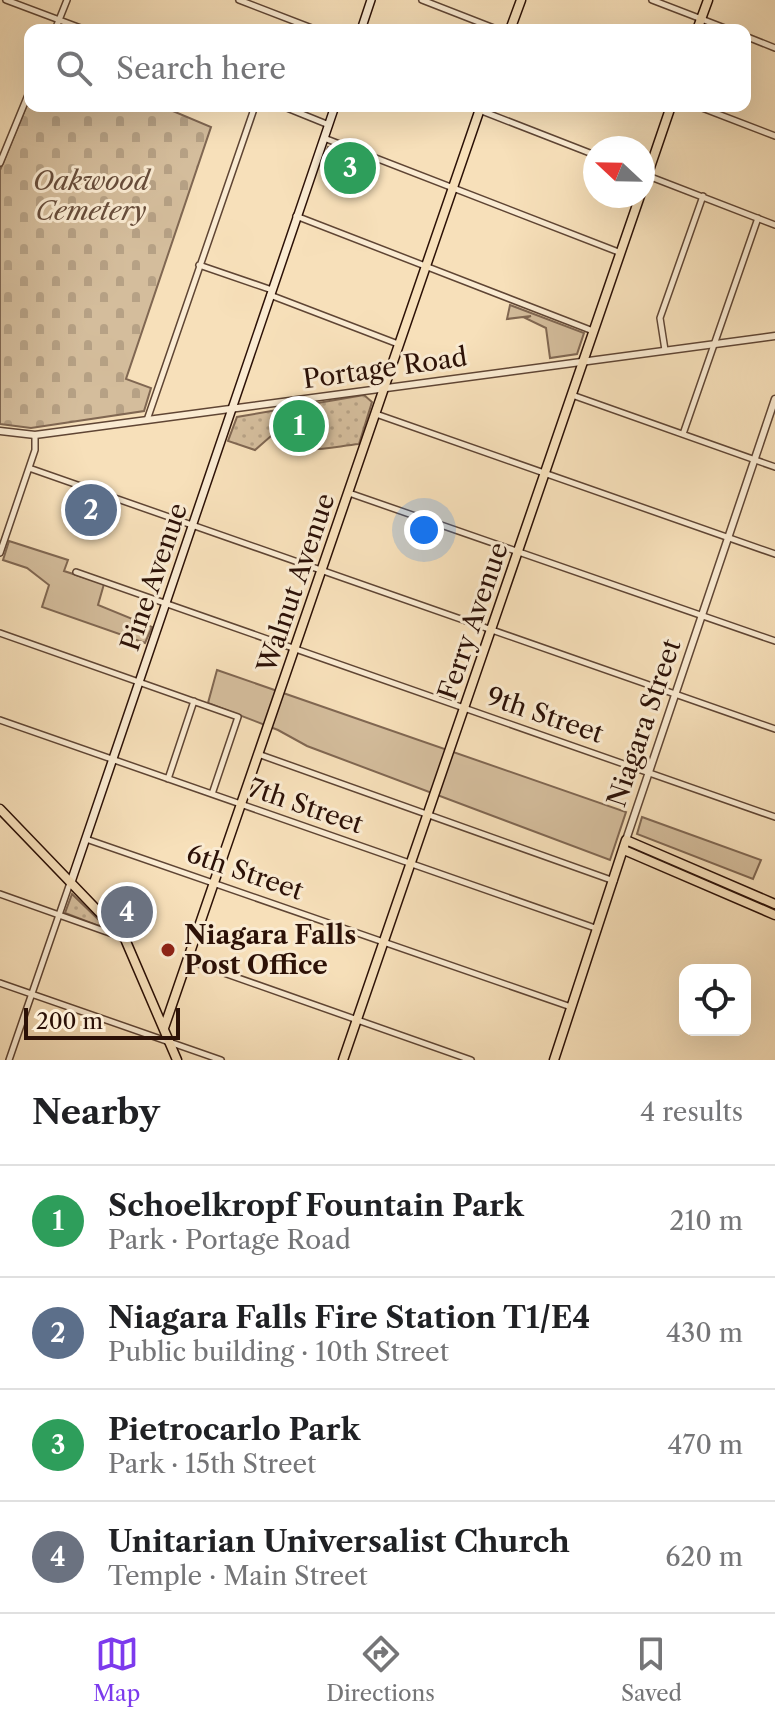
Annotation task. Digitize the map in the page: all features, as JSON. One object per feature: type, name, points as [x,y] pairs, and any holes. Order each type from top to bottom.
[{"type":"main road","points":[[363,24],[371,0]]},
{"type":"main road","points":[[512,24],[521,0]]},
{"type":"main road","points":[[699,24],[708,0]]},
{"type":"main road","name":"Pine Avenue","points":[[71,882],[333,112]]},
{"type":"main road","name":"Walnut Avenue","points":[[164,1028],[480,112]]},
{"type":"main road","points":[[655,148],[669,112]]},
{"type":"main road","name":"Ferry Avenue","points":[[343,1060],[636,208]]},
{"type":"main road","points":[[0,809],[125,939],[177,1060]]},
{"type":"main road","points":[[626,840],[775,904]]},
{"type":"main road","name":"Niagara Street","points":[[554,1060],[626,840]]},
{"type":"main road","points":[[624,850],[775,915]]},
{"type":"main road","points":[[153,1002],[162,1007],[172,1003]]},
{"type":"street","points":[[6,0],[70,24]]},
{"type":"street","points":[[57,24],[67,0]]},
{"type":"street","points":[[239,0],[301,24]]},
{"type":"street","points":[[422,0],[484,24]]},
{"type":"street","points":[[652,0],[714,24]]},
{"type":"street","points":[[751,38],[775,48]]},
{"type":"street","points":[[0,163],[24,105]]},
{"type":"street","points":[[147,420],[253,112]]},
{"type":"street","points":[[297,112],[329,125]]},
{"type":"street","points":[[491,112],[583,150]]},
{"type":"street","points":[[713,112],[775,136]]},
{"type":"street","points":[[324,138],[621,253]]},
{"type":"street","points":[[655,179],[775,225]]},
{"type":"street","points":[[665,350],[660,318],[703,196]]},
{"type":"street","points":[[296,216],[594,331]]},
{"type":"street","points":[[683,434],[758,218]]},
{"type":"street","points":[[199,265],[399,344]]},
{"type":"street","name":"Portage Road","points":[[0,431],[35,435],[775,336]]},
{"type":"street","points":[[572,395],[775,467]]},
{"type":"street","name":"Niagara Street","points":[[626,840],[775,399]]},
{"type":"street","points":[[375,414],[775,554]]},
{"type":"street","points":[[0,553],[29,468],[35,435]]},
{"type":"street","points":[[29,468],[775,729]]},
{"type":"street","points":[[348,493],[775,641]]},
{"type":"street","name":"9th Street","points":[[76,572],[775,817]]},
{"type":"street","points":[[0,633],[238,717],[212,794]]},
{"type":"street","points":[[168,779],[194,701]]},
{"type":"street","name":"7th Street","points":[[0,720],[598,930]]},
{"type":"street","points":[[258,754],[615,881]]},
{"type":"street","name":"6th Street","points":[[86,839],[571,1007]]},
{"type":"street","name":"Pine Avenue","points":[[9,1060],[71,882]]},
{"type":"street","points":[[0,894],[125,939]]},
{"type":"street","points":[[187,960],[471,1060]]},
{"type":"street","points":[[0,983],[221,1060]]},
{"type":"green space","name":"Oakwood Cemetery","points":[[24,112],[175,112],[211,127],[126,379],[151,388],[144,411],[31,428],[0,424],[0,170]]},
{"type":"green space","points":[[328,147],[366,160],[356,189],[349,187],[349,172],[323,163]]},
{"type":"green space","points":[[510,305],[584,333],[577,354],[550,358],[546,328],[525,318],[531,316],[507,319]]},
{"type":"green space","points":[[364,395],[372,402],[359,444],[302,449],[281,443],[271,436],[255,450],[228,441],[237,417]]},
{"type":"green space","points":[[9,541],[68,560],[64,571],[104,584],[98,605],[152,627],[145,643],[42,607],[49,585],[27,568],[3,560]]},
{"type":"green space","points":[[217,670],[626,812],[610,860],[307,746],[278,730],[208,703]]},
{"type":"green space","points":[[642,817],[761,860],[753,879],[637,834]]},
{"type":"green space","points":[[72,894],[102,923],[99,926],[65,913]]},
{"type":"place","name":"Pietrocarlo Park","points":[[350,168]]},
{"type":"place","name":"Schoelkropf Fountain Park","points":[[299,426]]},
{"type":"place","name":"Niagara Falls Fire Station T1/E4","points":[[91,510]]},
{"type":"place","name":"Unitarian Universalist Church","points":[[127,912]]},
{"type":"place","name":"Niagara Falls Post Office","points":[[168,950]]}]
